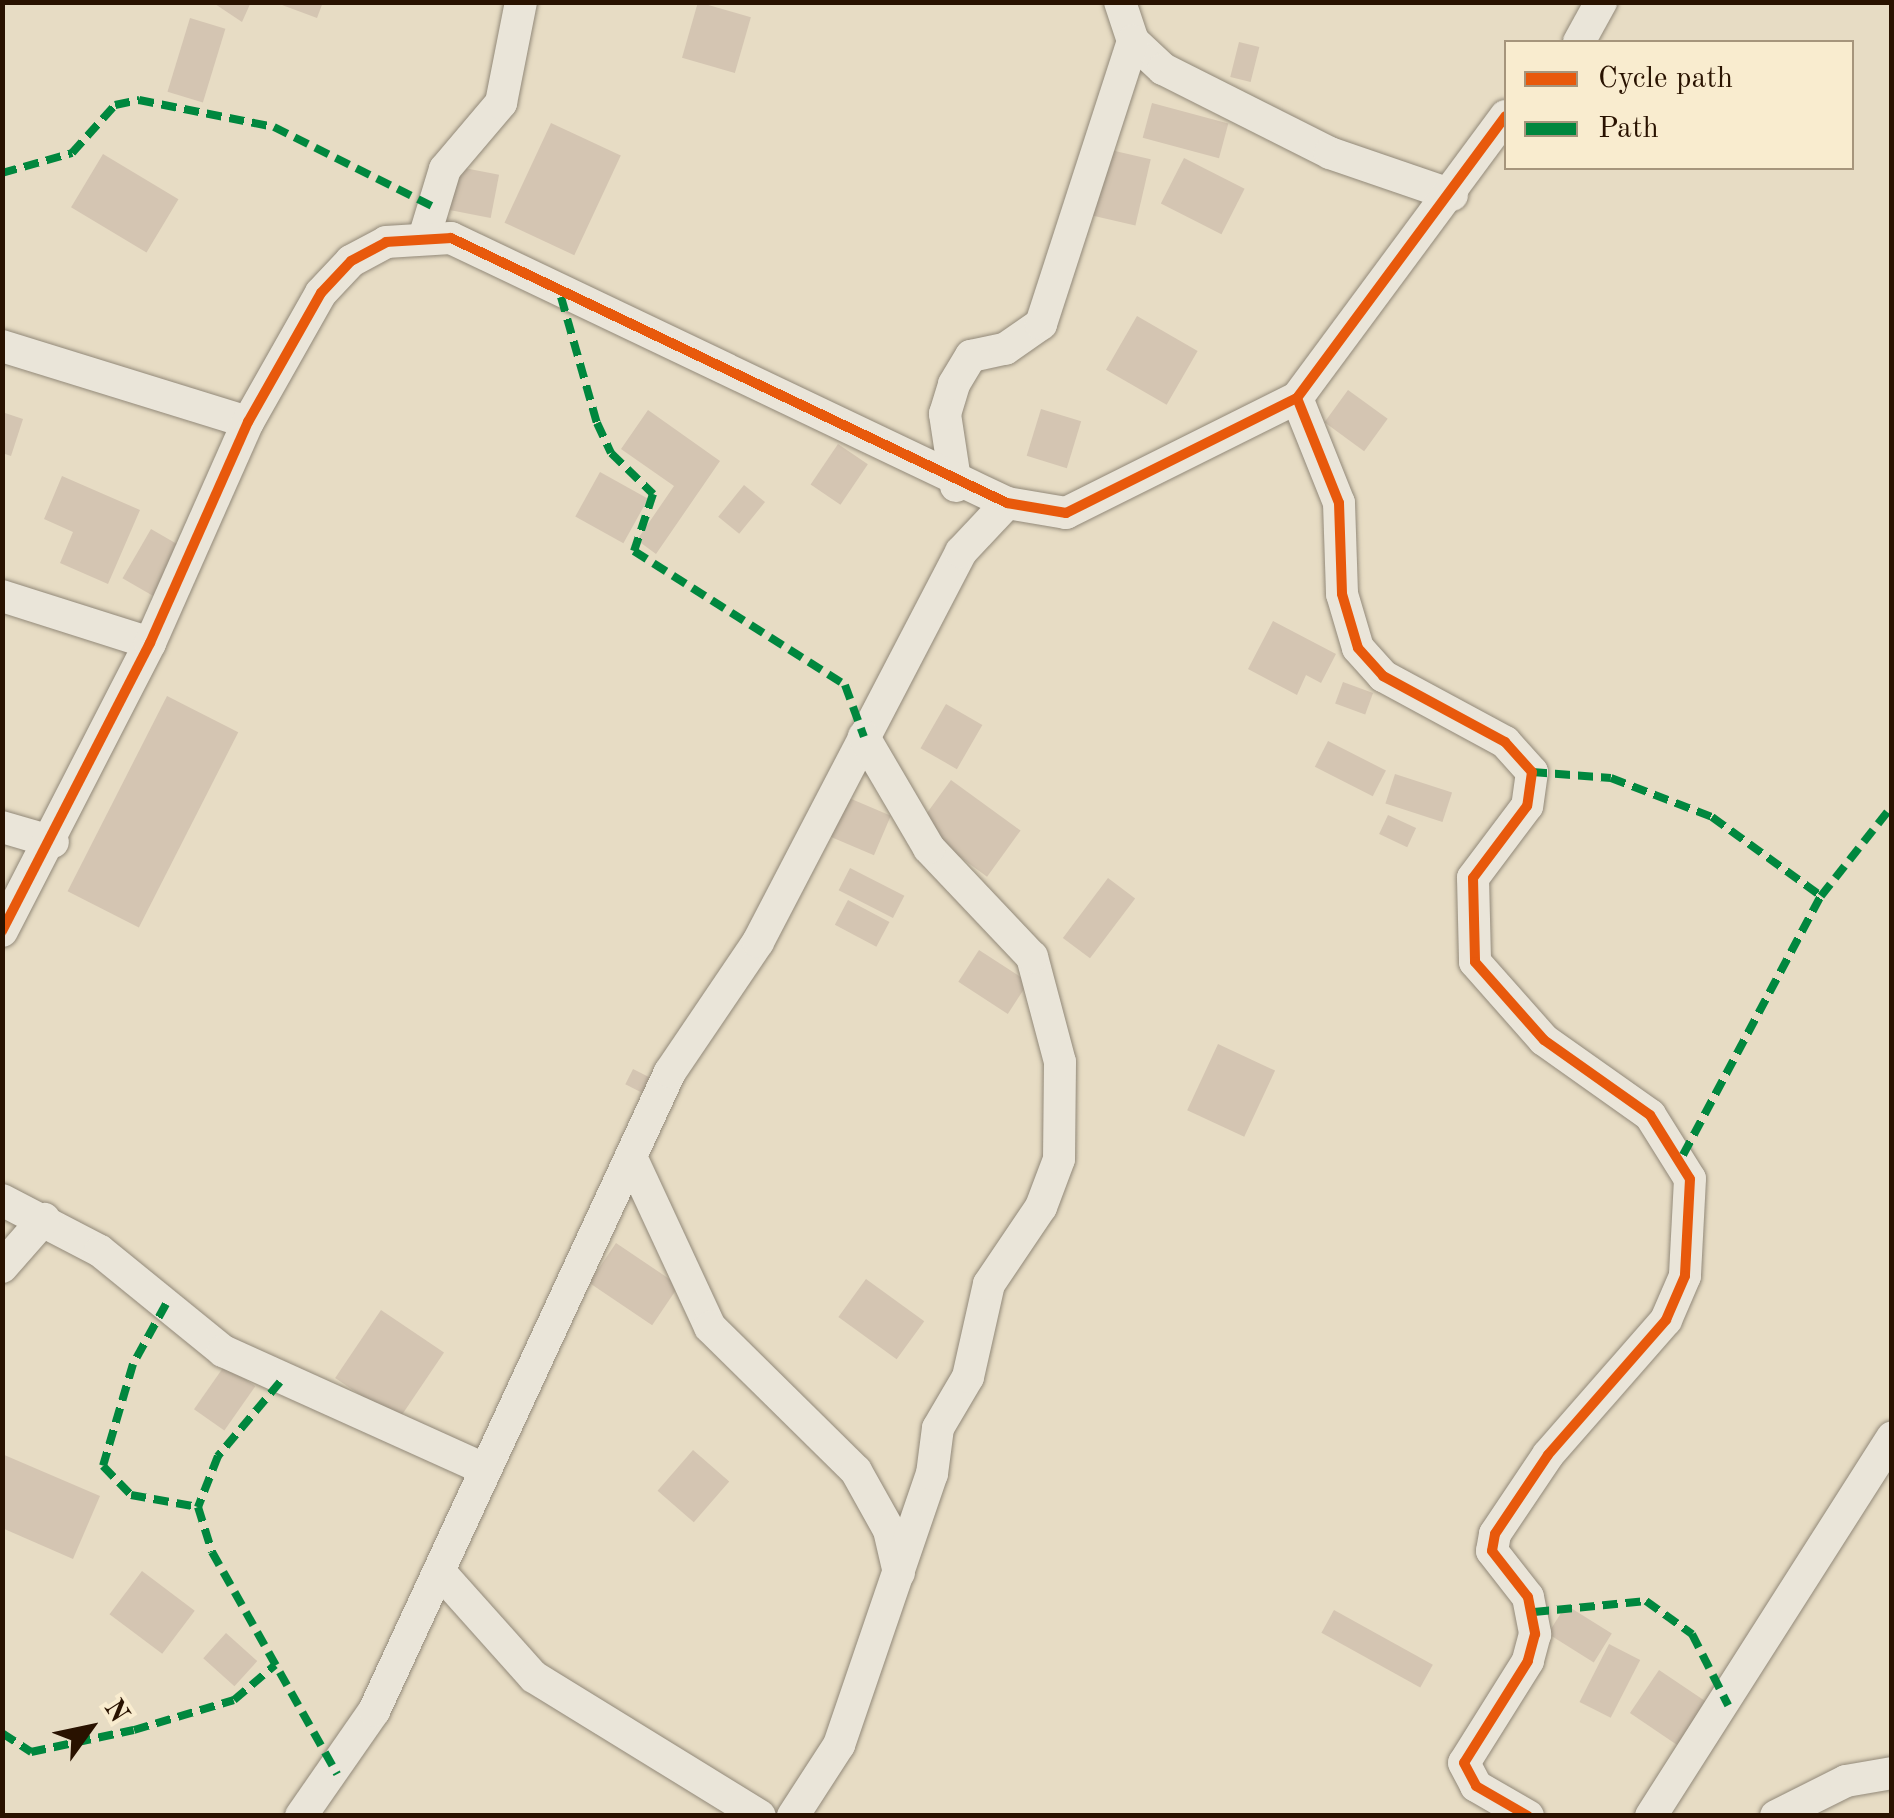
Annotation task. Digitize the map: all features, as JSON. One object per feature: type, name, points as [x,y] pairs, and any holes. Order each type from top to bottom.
[{"type":"street","points":[[424,238],[445,168],[501,103],[521,2]]},
{"type":"street","points":[[1120,2],[1133,41],[1163,69],[1330,154],[1452,196]]},
{"type":"street","points":[[1581,40],[1602,2]]},
{"type":"street","points":[[977,528],[949,472],[946,414],[960,369],[1041,324],[1133,41]]},
{"type":"street","points":[[2,930],[52,842],[150,643],[248,422],[320,293],[351,261],[386,242],[424,238],[490,254],[561,296],[949,472],[1007,503],[1088,510],[1296,398],[1452,196],[1504,119]]},
{"type":"street","points":[[2,346],[248,422]]},
{"type":"street","points":[[1296,398],[1339,503],[1342,594],[1358,648],[1383,676],[1505,742],[1532,772],[1527,806],[1473,878],[1476,962],[1544,1040],[1650,1115],[1690,1179],[1686,1276],[1666,1320],[1548,1456],[1494,1534],[1492,1551],[1528,1597],[1535,1634],[1528,1661],[1464,1763],[1476,1786],[1528,1816]]},
{"type":"street","points":[[302,1816],[374,1711],[484,1469],[633,1161],[670,1072],[758,942],[977,528],[1007,503]]},
{"type":"street","points":[[2,596],[150,643]]},
{"type":"street","points":[[793,1816],[839,1745],[900,1577],[938,1428],[982,1335],[989,1284],[1041,1208],[1059,1158],[1060,1062],[1032,957],[929,848],[864,737]]},
{"type":"street","points":[[2,827],[52,842]]},
{"type":"street","points":[[633,1161],[710,1326],[856,1471],[889,1530],[900,1577]]},
{"type":"street","points":[[2,1267],[23,1217],[141,1281],[223,1351],[484,1469]]},
{"type":"street","points":[[1650,1816],[1892,1437]]},
{"type":"street","points":[[440,1572],[534,1678],[760,1816]]},
{"type":"street","points":[[1776,1816],[1846,1781],[1892,1773]]},
{"type":"building","points":[[212,2],[251,2],[242,22]]},
{"type":"building","points":[[274,2],[323,2],[317,18]]},
{"type":"building","points":[[698,2],[751,17],[735,73],[682,58]]},
{"type":"building","points":[[190,18],[225,29],[203,102],[167,92]]},
{"type":"building","points":[[1239,42],[1259,47],[1251,82],[1230,77]]},
{"type":"building","points":[[1152,103],[1228,123],[1219,158],[1143,138]]},
{"type":"building","points":[[551,123],[621,156],[574,255],[505,223]]},
{"type":"building","points":[[1102,148],[1151,159],[1135,226],[1087,214]]},
{"type":"building","points":[[103,154],[178,199],[146,252],[71,207]]},
{"type":"building","points":[[1184,158],[1245,189],[1221,234],[1161,203]]},
{"type":"building","points":[[449,165],[499,175],[491,218],[441,208]]},
{"type":"building","points":[[1137,316],[1198,351],[1167,405],[1106,370]]},
{"type":"building","points":[[1348,390],[1388,419],[1364,451],[1324,422]]},
{"type":"building","points":[[1041,409],[1081,421],[1067,468],[1027,456]]},
{"type":"building","points":[[648,410],[720,461],[656,554],[637,540],[674,486],[621,449]]},
{"type":"building","points":[[2,412],[23,419],[11,456],[2,453]]},
{"type":"building","points":[[838,444],[868,464],[840,505],[811,485]]},
{"type":"building","points":[[600,472],[648,499],[623,543],[575,517]]},
{"type":"building","points":[[62,476],[140,510],[108,584],[60,563],[73,532],[44,519]]},
{"type":"building","points":[[744,485],[765,502],[739,534],[718,517]]},
{"type":"building","points":[[151,529],[186,549],[157,598],[122,578]]},
{"type":"building","points":[[1273,621],[1336,654],[1321,683],[1306,675],[1297,695],[1248,669]]},
{"type":"building","points":[[1343,682],[1373,693],[1365,715],[1335,704]]},
{"type":"building","points":[[167,696],[238,732],[139,927],[68,891]]},
{"type":"building","points":[[946,704],[982,725],[957,769],[920,748]]},
{"type":"building","points":[[1328,741],[1386,771],[1373,796],[1315,767]]},
{"type":"building","points":[[1395,774],[1452,793],[1442,822],[1385,803]]},
{"type":"building","points":[[951,780],[1021,831],[987,877],[917,826]]},
{"type":"building","points":[[842,795],[891,816],[874,855],[825,835]]},
{"type":"building","points":[[1388,815],[1416,828],[1407,847],[1379,834]]},
{"type":"building","points":[[850,868],[904,896],[893,918],[839,890]]},
{"type":"building","points":[[1108,878],[1135,898],[1090,958],[1063,938]]},
{"type":"building","points":[[848,900],[889,922],[876,947],[835,925]]},
{"type":"building","points":[[979,950],[1028,982],[1008,1014],[958,982]]},
{"type":"building","points":[[1218,1044],[1275,1071],[1244,1137],[1187,1110]]},
{"type":"building","points":[[633,1069],[655,1080],[648,1095],[625,1084]]},
{"type":"building","points":[[616,1243],[679,1285],[652,1325],[589,1283]]},
{"type":"building","points":[[866,1279],[924,1321],[897,1359],[838,1317]]},
{"type":"building","points":[[381,1310],[444,1352],[398,1420],[335,1378]]},
{"type":"building","points":[[225,1365],[255,1386],[224,1430],[194,1409]]},
{"type":"building","points":[[693,1450],[729,1481],[694,1522],[658,1491]]},
{"type":"building","points":[[2,1454],[100,1496],[73,1559],[2,1528]]},
{"type":"building","points":[[142,1571],[195,1611],[162,1654],[110,1614]]},
{"type":"building","points":[[1566,1605],[1612,1634],[1594,1662],[1548,1634]]},
{"type":"building","points":[[1334,1610],[1433,1665],[1420,1688],[1321,1633]]},
{"type":"building","points":[[226,1633],[257,1661],[234,1686],[203,1658]]},
{"type":"building","points":[[1609,1644],[1640,1660],[1611,1718],[1579,1702]]},
{"type":"building","points":[[1659,1670],[1710,1704],[1680,1747],[1630,1713]]},
{"type":"marked path","points":[[2,173],[72,153],[115,105],[139,100],[274,127],[432,206]]},
{"type":"marked path","points":[[561,297],[597,423],[611,453],[653,494],[634,551],[845,685],[864,737]]},
{"type":"marked path","points":[[1532,772],[1611,778],[1712,817],[1821,896]]},
{"type":"marked path","points":[[1683,1155],[1821,896],[1892,806]]},
{"type":"marked path","points":[[166,1304],[133,1364],[103,1466],[131,1495],[198,1507]]},
{"type":"marked path","points":[[280,1382],[218,1456],[198,1507],[212,1552],[337,1774]]},
{"type":"marked path","points":[[1534,1612],[1646,1601],[1692,1634],[1728,1705]]},
{"type":"marked path","points":[[2,1733],[31,1752],[134,1730],[234,1700],[275,1665]]},
{"type":"cycle path","points":[[2,931],[150,643],[248,422],[321,293],[351,261],[386,242],[451,238],[1007,503],[1066,513],[1297,398],[1504,119]]},
{"type":"cycle path","points":[[1297,398],[1339,503],[1342,594],[1358,648],[1383,676],[1505,742],[1532,772],[1527,806],[1473,878],[1475,962],[1544,1040],[1650,1115],[1690,1179],[1685,1276],[1666,1320],[1548,1455],[1495,1534],[1492,1551],[1528,1597],[1535,1634],[1528,1661],[1464,1763],[1476,1786],[1528,1816]]}]
